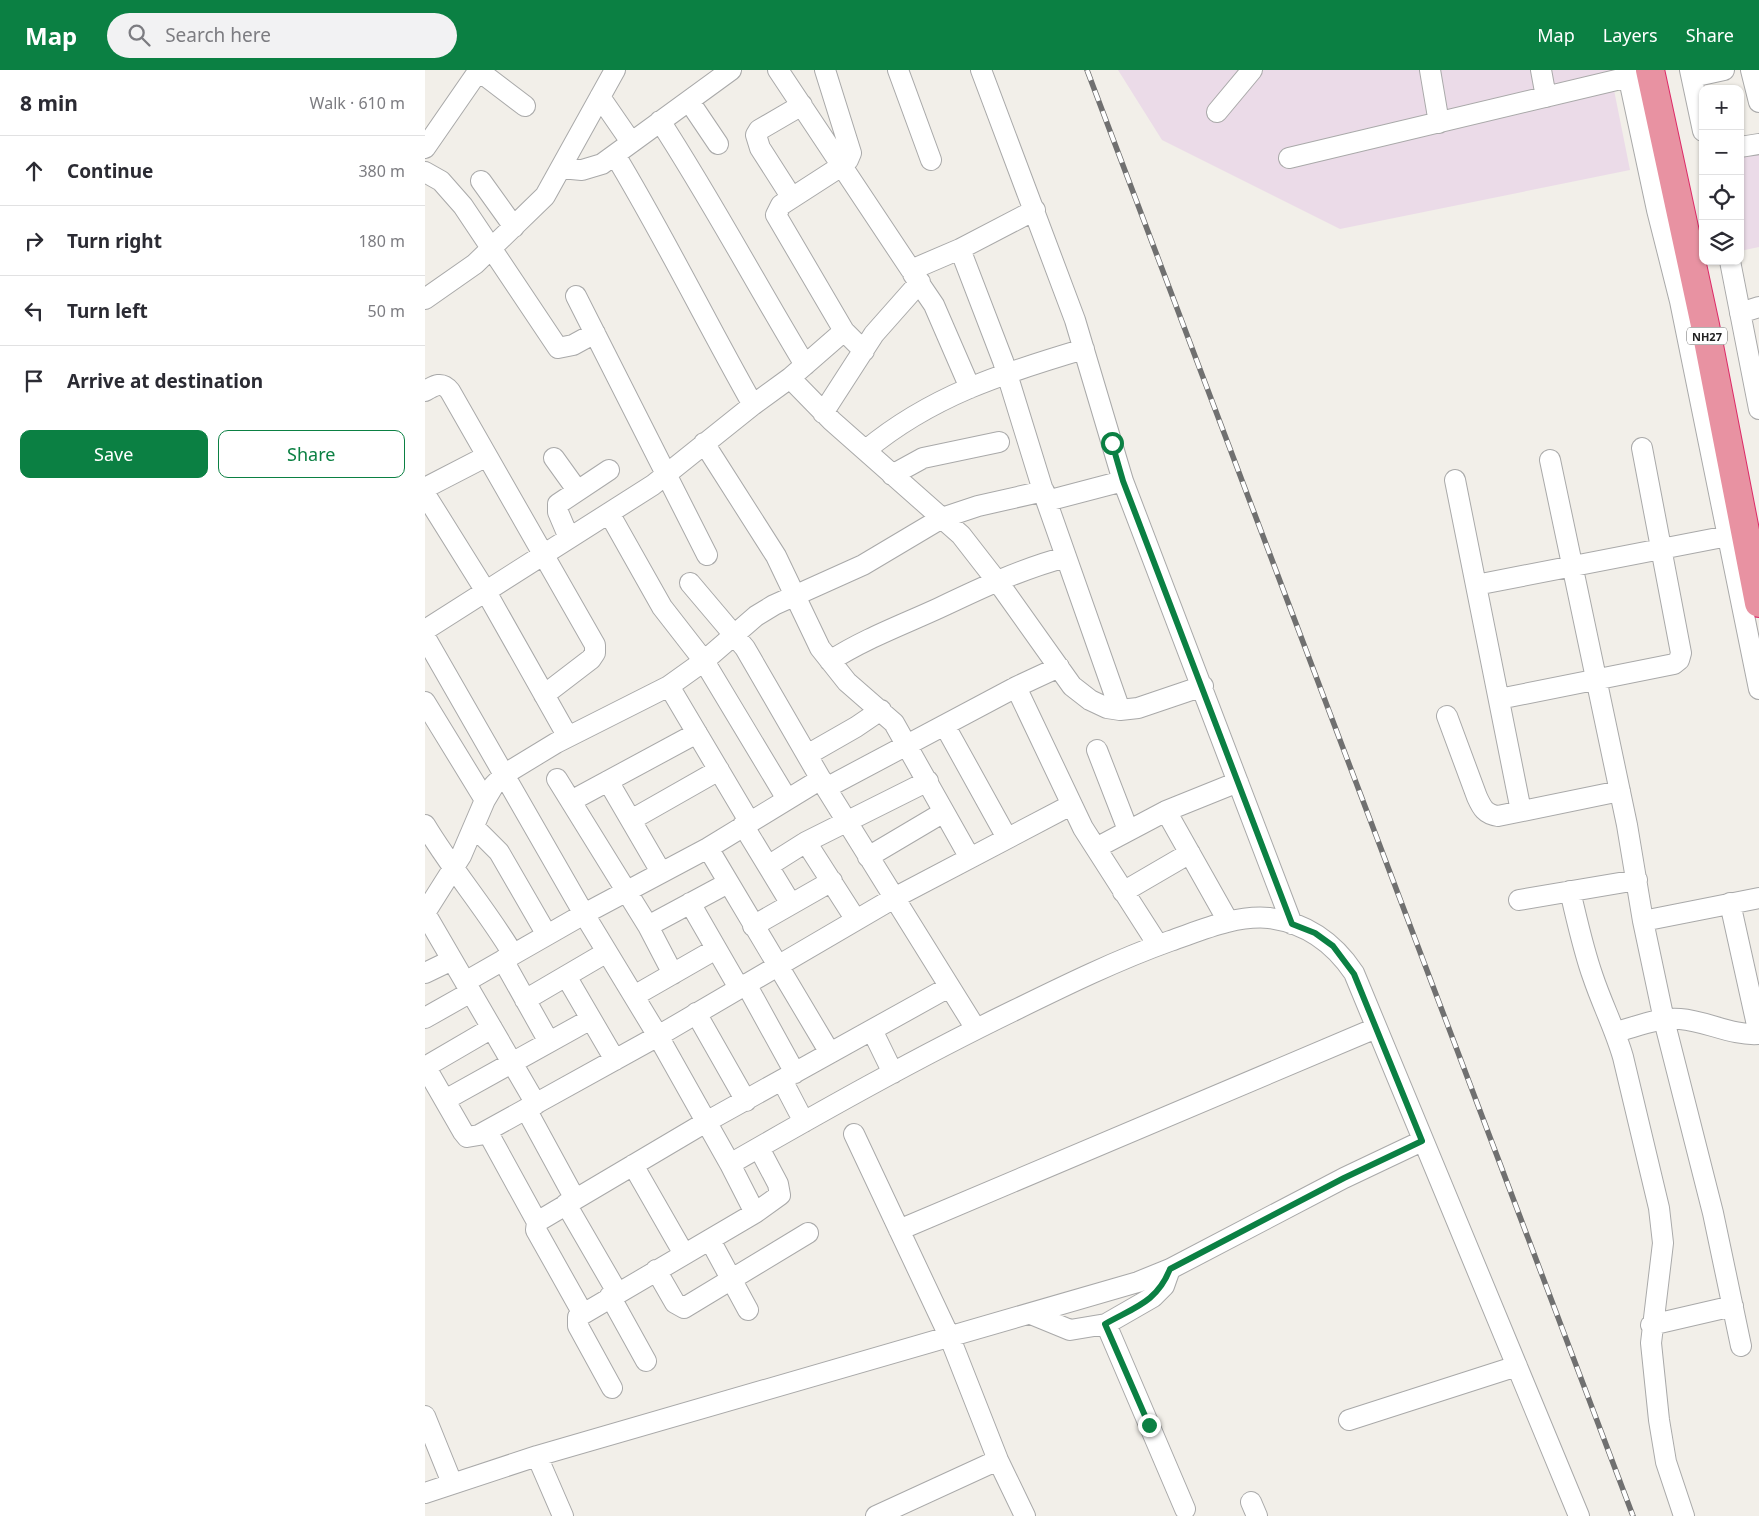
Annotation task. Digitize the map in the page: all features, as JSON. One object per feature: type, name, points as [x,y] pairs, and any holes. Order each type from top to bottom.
[{"type":"highway","name":"NH27","points":[[1635,72],[1705,325],[1759,603]]},
{"type":"highway","points":[[1684,72],[1701,220]]},
{"type":"highway","name":"NH27","points":[[1710,265],[1759,507]]},
{"type":"street","points":[[425,148],[431,124],[479,70],[525,106]]},
{"type":"street","points":[[425,299],[475,264],[545,196],[615,70]]},
{"type":"street","points":[[561,168],[582,170],[615,155],[689,100],[707,77],[731,70]]},
{"type":"street","points":[[778,70],[843,165],[915,276],[951,341],[970,388]]},
{"type":"street","points":[[825,70],[850,145],[848,160],[777,210],[779,222],[844,331],[864,351]]},
{"type":"street","points":[[898,70],[931,160]]},
{"type":"street","points":[[981,70],[1035,210],[1084,349],[1123,481],[1203,686],[1292,924]]},
{"type":"street","points":[[1217,112],[1252,70]]},
{"type":"street","points":[[1429,70],[1439,122]]},
{"type":"street","points":[[1541,70],[1546,97]]},
{"type":"street","points":[[1703,130],[1684,72],[1724,70]]},
{"type":"street","points":[[1751,70],[1759,102]]},
{"type":"street","points":[[1289,158],[1546,97],[1635,72],[1657,210],[1680,301],[1759,689]]},
{"type":"street","points":[[601,96],[631,142]]},
{"type":"street","points":[[689,100],[718,144]]},
{"type":"street","points":[[792,198],[760,148],[756,135],[759,130],[802,105]]},
{"type":"street","points":[[660,121],[699,180],[751,276],[798,372],[823,413],[961,535],[996,580],[1072,686],[1090,700],[1107,708],[1120,710],[1137,708],[1203,686]]},
{"type":"street","points":[[1744,146],[1759,144]]},
{"type":"street","points":[[615,155],[663,236],[699,310],[753,405]]},
{"type":"street","points":[[425,172],[441,181],[463,206],[558,348],[573,345],[595,333]]},
{"type":"street","points":[[481,180],[514,227]]},
{"type":"street","points":[[823,413],[915,276],[960,249],[1035,210]]},
{"type":"street","points":[[960,249],[1007,373],[1045,496],[1120,710]]},
{"type":"street","points":[[1731,265],[1750,310],[1759,409]]},
{"type":"street","points":[[576,296],[707,555]]},
{"type":"street","points":[[425,630],[667,474],[704,443],[798,372],[844,331]]},
{"type":"street","points":[[866,450],[904,420],[934,404],[1007,373],[1084,349]]},
{"type":"street","points":[[425,391],[438,384],[445,385],[595,645],[595,653],[591,659],[544,695]]},
{"type":"street","points":[[892,475],[923,458],[999,442]]},
{"type":"street","points":[[704,443],[776,556],[820,648],[847,682],[894,722],[969,858]]},
{"type":"street","points":[[1499,699],[1673,664],[1679,660],[1681,653],[1642,448]]},
{"type":"street","points":[[425,488],[487,456]]},
{"type":"street","points":[[554,458],[577,490]]},
{"type":"street","points":[[1550,460],[1620,791],[1643,921],[1664,1020],[1713,1213],[1741,1346]]},
{"type":"street","points":[[569,538],[558,512],[559,504],[609,470]]},
{"type":"street","points":[[1455,480],[1521,811]]},
{"type":"street","points":[[646,1361],[571,1202],[512,1063],[425,913],[453,870],[485,800],[494,785],[505,774],[568,737],[669,686],[704,661],[756,616],[863,566],[942,518],[978,506],[1045,496],[1123,481]]},
{"type":"street","points":[[425,494],[485,590],[568,737]]},
{"type":"street","points":[[609,513],[662,607],[704,661],[787,799]]},
{"type":"street","points":[[1477,585],[1728,536]]},
{"type":"street","points":[[830,661],[855,645],[996,580],[1066,557]]},
{"type":"street","points":[[690,583],[734,634],[760,672],[823,784],[976,1029]]},
{"type":"street","points":[[425,637],[584,914],[658,1036],[731,1164],[755,1213]]},
{"type":"street","points":[[425,1018],[508,957],[626,890],[708,848],[787,799],[908,745],[1016,687],[1059,667]]},
{"type":"street","points":[[669,686],[719,770],[768,866],[791,904]]},
{"type":"street","points":[[1016,687],[1071,805],[1123,892],[1158,945]]},
{"type":"street","points":[[425,702],[485,800]]},
{"type":"street","points":[[807,755],[856,727],[881,710]]},
{"type":"street","points":[[1447,716],[1482,808],[1489,815],[1497,816],[1620,791]]},
{"type":"street","points":[[945,726],[1007,838]]},
{"type":"street","points":[[571,801],[697,733]]},
{"type":"street","points":[[1097,750],[1128,830]]},
{"type":"street","points":[[631,820],[719,770]]},
{"type":"street","points":[[557,779],[648,926],[673,974]]},
{"type":"street","points":[[608,781],[661,872]]},
{"type":"street","points":[[768,866],[806,842],[928,781]]},
{"type":"street","points":[[1096,848],[1166,811],[1238,782]]},
{"type":"street","points":[[491,1028],[425,1067],[467,1137],[487,1131],[658,1036],[893,898],[1071,805]]},
{"type":"street","points":[[1166,811],[1228,921]]},
{"type":"street","points":[[868,857],[944,812]]},
{"type":"street","points":[[425,825],[453,870],[488,915],[508,957],[525,1000],[549,1042]]},
{"type":"street","points":[[474,827],[499,852],[547,935]]},
{"type":"street","points":[[806,842],[856,920]]},
{"type":"street","points":[[708,848],[830,1053]]},
{"type":"street","points":[[1123,892],[1190,853]]},
{"type":"street","points":[[1519,900],[1637,880]]},
{"type":"street","points":[[753,926],[831,881]]},
{"type":"street","points":[[648,926],[728,883]]},
{"type":"street","points":[[1570,891],[1592,975],[1616,1032],[1659,1208],[1663,1243],[1651,1325],[1651,1343],[1659,1420],[1666,1462],[1684,1516]]},
{"type":"street","points":[[1643,921],[1759,898]]},
{"type":"street","points":[[1616,1032],[1664,1020],[1690,1020],[1747,1035],[1759,1034],[1730,903]]},
{"type":"street","points":[[690,904],[716,949],[742,986],[789,1076],[804,1122]]},
{"type":"street","points":[[731,1164],[893,1072],[1102,967],[1228,921],[1269,918],[1315,933],[1333,946],[1354,974],[1579,1516]]},
{"type":"street","points":[[634,996],[716,949]]},
{"type":"street","points":[[525,1000],[607,952]]},
{"type":"street","points":[[425,973],[452,960]]},
{"type":"street","points":[[566,976],[615,1060]]},
{"type":"street","points":[[537,1222],[706,1122],[949,987]]},
{"type":"street","points":[[696,1013],[746,1100]]},
{"type":"street","points":[[445,1100],[591,1019]]},
{"type":"street","points":[[899,1230],[1376,1028]]},
{"type":"street","points":[[872,1030],[893,1072]]},
{"type":"street","points":[[487,1131],[537,1222],[536,1230],[582,1312]]},
{"type":"street","points":[[854,1134],[950,1338],[998,1460],[1025,1516]]},
{"type":"street","points":[[425,1493],[537,1456],[950,1338],[1138,1282],[1170,1269],[1344,1178],[1422,1141]]},
{"type":"street","points":[[612,1388],[578,1326],[578,1317],[582,1312],[755,1213],[780,1195],[778,1184],[759,1148]]},
{"type":"street","points":[[633,1166],[684,1254]]},
{"type":"street","points":[[656,1270],[675,1303],[684,1308],[808,1233]]},
{"type":"street","points":[[709,1240],[748,1310]]},
{"type":"street","points":[[1031,1314],[1069,1330],[1105,1324],[1153,1297],[1163,1286],[1170,1269]]},
{"type":"street","points":[[1651,1325],[1733,1306]]},
{"type":"street","points":[[1105,1324],[1185,1509]]},
{"type":"street","points":[[1349,1420],[1517,1366]]},
{"type":"street","points":[[425,1416],[452,1483]]},
{"type":"street","points":[[537,1456],[563,1516]]},
{"type":"street","points":[[876,1516],[998,1460]]},
{"type":"shaded area","points":[[1118,70],[1610,70],[1630,170],[1340,229],[1162,140]]},
{"type":"shaded area","points":[[1759,153],[1759,247],[1744,250],[1744,175],[1744,156]]},
{"type":"railway","points":[[1087,70],[1633,1516]]},
{"type":"route","points":[[1112,443],[1123,481],[1203,686],[1292,924],[1315,933],[1333,946],[1354,974],[1422,1141],[1344,1178],[1170,1269],[1163,1286],[1153,1297],[1105,1324],[1149,1425]]}]
